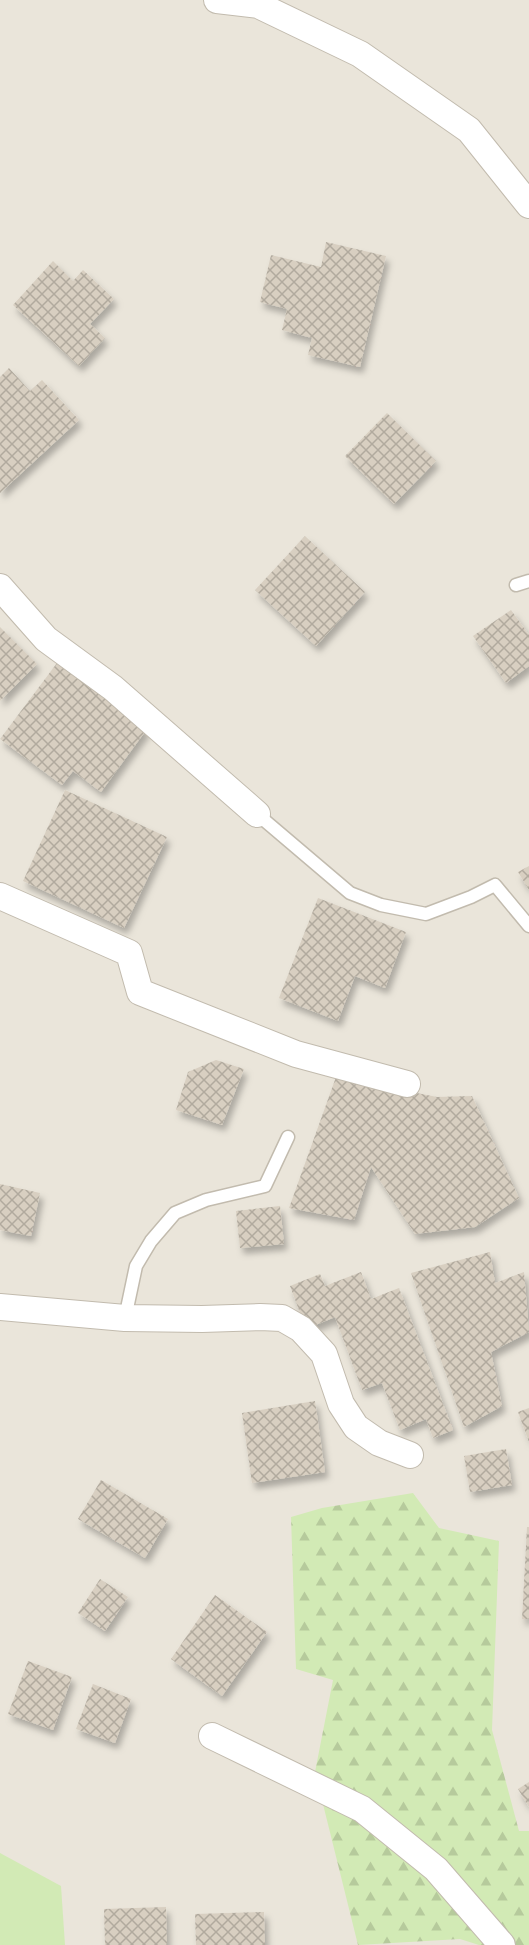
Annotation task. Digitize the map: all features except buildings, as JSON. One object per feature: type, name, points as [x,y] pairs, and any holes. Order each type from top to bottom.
[{"type":"street","points":[[217,0],[258,5],[360,54],[469,130],[529,205]]},
{"type":"street","points":[[0,587],[46,639],[113,688],[256,814]]},
{"type":"street","points":[[0,896],[129,953],[140,992],[296,1054],[407,1084]]},
{"type":"street","points":[[0,1307],[125,1318],[282,1318],[301,1329],[324,1354],[341,1404],[357,1427],[379,1443],[410,1455]]},
{"type":"street","points":[[212,1736],[362,1809],[436,1869],[502,1945]]},
{"type":"lane","points":[[516,585],[529,581]]},
{"type":"lane","points":[[256,814],[350,893],[381,905],[426,914],[495,885],[529,926]]},
{"type":"lane","points":[[125,1318],[136,1266],[151,1241],[174,1213],[206,1200],[266,1186],[288,1137]]},
{"type":"shaded area","points":[[0,0],[529,0],[529,1945],[0,1945]]},
{"type":"green space","points":[[413,1493],[439,1528],[499,1541],[492,1730],[519,1831],[529,1831],[529,1945],[479,1945],[460,1939],[358,1945],[315,1772],[333,1680],[296,1669],[291,1517],[322,1508]]},
{"type":"green space","points":[[0,1853],[61,1886],[65,1945],[0,1945]]}]
